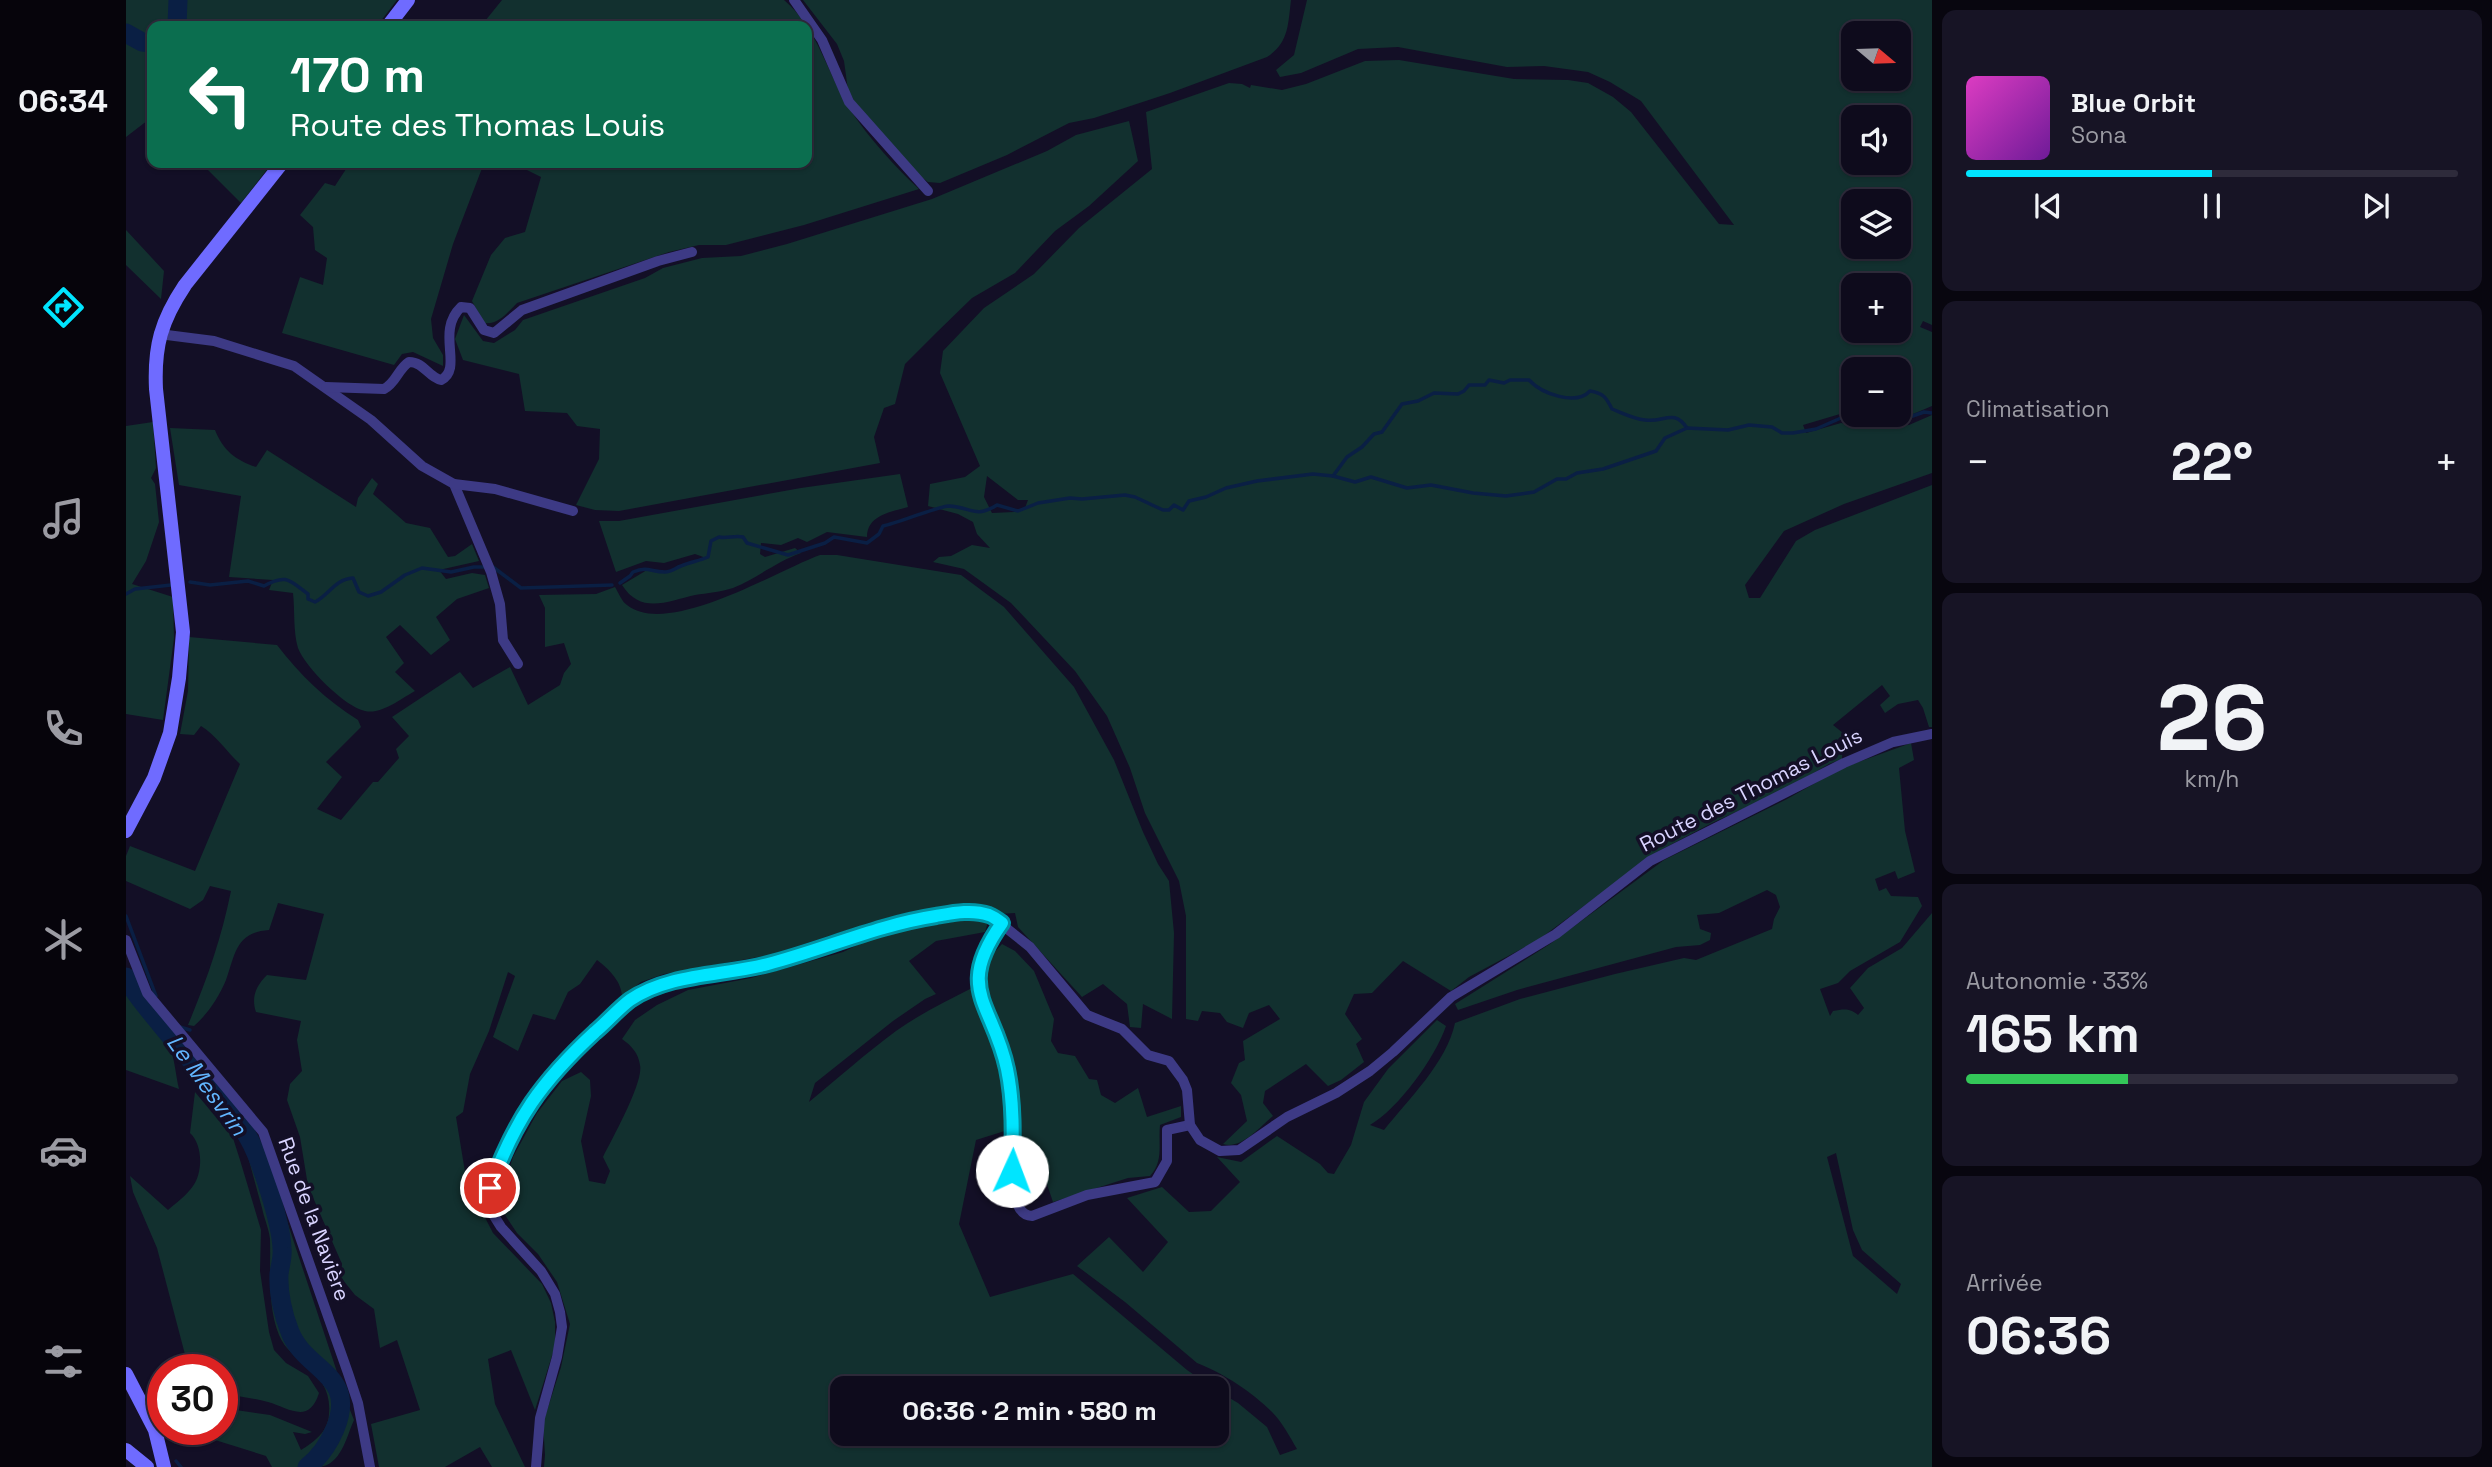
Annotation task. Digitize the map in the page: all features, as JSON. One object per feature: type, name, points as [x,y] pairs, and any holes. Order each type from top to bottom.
[{"type":"main road","points":[[392,21],[408,0]]},
{"type":"main road","points":[[126,831],[154,778],[170,733],[183,632],[156,389],[155,366],[159,334],[174,300],[278,168]]},
{"type":"main road","points":[[126,1374],[155,1430],[164,1467]]},
{"type":"main road","points":[[126,1450],[147,1467]]},
{"type":"street","points":[[794,0],[809,21]]},
{"type":"street","points":[[812,26],[822,40],[849,102],[928,191]]},
{"type":"street","points":[[326,387],[384,389],[390,386],[403,366],[409,362],[421,365],[433,377],[441,380],[446,377],[451,366],[448,342],[451,321],[461,307],[470,308],[484,330],[494,333],[522,310],[658,261],[692,252]]},
{"type":"street","points":[[159,334],[214,341],[281,361],[302,370],[326,387],[371,420],[422,466],[454,484],[495,489],[573,511]]},
{"type":"street","points":[[454,484],[489,567],[500,604],[503,640],[518,664]]},
{"type":"street","name":"Route des Thomas Louis","points":[[1190,1125],[1200,1140],[1210,1147],[1230,1152],[1239,1150],[1287,1116],[1336,1093],[1370,1071],[1465,987],[1556,934],[1650,861],[1856,757],[1893,742],[1932,734]]},
{"type":"street","points":[[536,1467],[540,1418],[557,1357],[562,1326],[560,1312],[555,1294],[541,1271],[501,1227],[491,1211],[490,1188],[504,1149],[542,1086],[628,1002],[648,989],[670,982],[769,964],[864,932],[922,918],[966,912],[991,916],[1002,923],[1030,947],[1087,1015],[1122,1030],[1148,1055],[1169,1061],[1183,1080],[1187,1090],[1190,1125],[1167,1130],[1167,1161],[1155,1181],[1087,1195],[1032,1216],[1022,1212],[1012,1171],[1012,1111],[1007,1067],[980,995],[978,982],[983,953],[1002,923]]},
{"type":"street","name":"Rue de la Navière","points":[[126,940],[148,993],[263,1132],[358,1403],[370,1467]]},
{"type":"green space","points":[[126,0],[397,0],[381,21],[147,21],[147,36],[126,25]]},
{"type":"green space","points":[[502,0],[784,0],[803,21],[485,21]]},
{"type":"green space","points":[[803,0],[1291,0],[1283,39],[1280,46],[1267,57],[1170,93],[1094,118],[1069,123],[1007,155],[940,183],[928,182],[915,172],[858,108],[848,90],[844,61],[837,44]]},
{"type":"green space","points":[[1307,0],[1932,0],[1932,325],[1923,321],[1920,327],[1932,332],[1932,406],[1911,415],[1911,357],[1841,357],[1841,414],[1803,425],[1806,433],[1841,423],[1841,427],[1911,427],[1911,424],[1932,415],[1932,473],[1844,504],[1784,531],[1745,585],[1749,598],[1760,598],[1796,541],[1815,530],[1932,485],[1932,727],[1929,727],[1918,700],[1898,704],[1885,713],[1880,705],[1890,696],[1882,685],[1833,725],[1843,733],[1842,759],[1657,852],[1538,940],[1469,977],[1451,991],[1403,961],[1372,993],[1354,994],[1345,1014],[1362,1039],[1356,1044],[1364,1062],[1341,1080],[1328,1086],[1306,1064],[1265,1091],[1263,1103],[1273,1116],[1243,1141],[1230,1145],[1223,1144],[1247,1121],[1241,1095],[1231,1083],[1239,1063],[1245,1060],[1243,1041],[1280,1019],[1269,1005],[1249,1013],[1243,1028],[1227,1022],[1220,1013],[1202,1011],[1198,1021],[1186,1019],[1186,916],[1179,881],[1145,813],[1130,768],[1107,716],[1075,671],[1011,603],[964,569],[933,562],[939,557],[951,556],[972,545],[990,548],[977,534],[973,522],[958,514],[928,506],[930,484],[965,477],[980,466],[940,373],[943,351],[984,308],[1034,274],[1079,228],[1152,169],[1146,112],[1229,83],[1250,88],[1251,85],[1282,90],[1306,84],[1365,61],[1399,60],[1514,79],[1588,83],[1613,97],[1631,112],[1719,224],[1734,225],[1641,101],[1588,72],[1544,66],[1507,67],[1398,47],[1358,49],[1301,73],[1280,77],[1276,70],[1294,55]],"holes":[[[987,476],[1018,500],[1028,500],[1025,508],[1014,512],[992,513],[984,497]]]},
{"type":"green space","points":[[812,36],[851,111],[883,152],[919,189],[804,225],[726,245],[699,245],[669,252],[517,303],[498,320],[484,323],[472,301],[491,255],[505,238],[525,232],[541,177],[523,168],[812,168]]},
{"type":"green space","points":[[126,42],[147,51],[147,121],[126,137]]},
{"type":"green space","points":[[1129,121],[1138,161],[1089,206],[1055,231],[1015,273],[972,298],[905,364],[895,404],[884,408],[874,437],[880,463],[619,511],[595,510],[576,505],[599,459],[600,429],[577,426],[567,413],[525,411],[519,374],[463,360],[455,339],[464,315],[483,341],[494,343],[515,330],[523,320],[645,278],[663,268],[702,258],[741,256],[932,199],[1047,151],[1076,135]]},
{"type":"green space","points":[[208,168],[268,168],[241,203]]},
{"type":"green space","points":[[347,168],[482,168],[453,244],[431,319],[433,338],[443,355],[443,366],[413,352],[402,354],[394,365],[282,333],[300,277],[323,285],[327,258],[315,250],[313,227],[300,215],[325,183],[335,186]]},
{"type":"green space","points":[[126,230],[164,271],[161,299],[126,265]]},
{"type":"green space","points":[[153,422],[156,468],[151,478],[155,484],[159,522],[146,561],[132,584],[173,597],[174,638],[163,720],[126,714],[126,426]]},
{"type":"green space","points":[[170,428],[215,430],[231,453],[256,467],[267,450],[356,507],[358,498],[372,478],[378,484],[373,494],[406,523],[430,528],[448,557],[455,556],[472,544],[479,561],[439,570],[446,579],[472,573],[485,575],[489,588],[457,599],[436,617],[450,640],[431,655],[400,625],[386,637],[404,663],[395,672],[415,691],[378,711],[371,712],[347,702],[317,675],[298,648],[293,593],[269,590],[273,580],[229,577],[241,496],[179,485]]},
{"type":"green space","points":[[900,474],[908,507],[875,519],[867,537],[827,532],[807,542],[798,538],[781,545],[761,543],[760,554],[765,557],[795,548],[801,553],[733,588],[656,604],[638,600],[622,585],[647,570],[665,573],[706,558],[695,554],[664,563],[646,561],[616,572],[599,521],[619,521],[801,488]]},
{"type":"green space","points":[[820,555],[837,555],[961,575],[1004,607],[1074,687],[1114,760],[1143,832],[1169,881],[1174,933],[1172,1019],[1143,1004],[1141,1028],[1130,1027],[1127,1004],[1103,984],[1082,997],[1018,927],[1015,913],[999,914],[975,906],[914,911],[770,955],[664,974],[641,982],[622,997],[614,976],[597,960],[580,984],[568,992],[555,1020],[533,1014],[518,1051],[493,1037],[515,976],[508,972],[489,1031],[470,1074],[463,1112],[456,1117],[466,1178],[476,1200],[493,1233],[542,1284],[551,1303],[555,1322],[555,1346],[535,1410],[511,1350],[488,1359],[495,1404],[525,1467],[492,1467],[480,1447],[445,1467],[379,1467],[371,1424],[420,1410],[397,1340],[380,1348],[374,1309],[355,1295],[339,1275],[342,1264],[308,1186],[300,1137],[287,1100],[290,1084],[302,1071],[297,1040],[301,1021],[256,1012],[254,1001],[257,988],[267,975],[306,980],[324,914],[278,903],[269,930],[249,935],[243,940],[220,993],[194,1026],[188,1025],[213,959],[231,891],[210,886],[203,900],[190,909],[126,881],[126,856],[130,846],[195,871],[240,764],[201,726],[194,735],[180,734],[188,691],[189,637],[277,645],[314,686],[358,720],[361,727],[326,762],[342,777],[317,809],[341,820],[373,782],[378,782],[399,758],[396,749],[409,736],[392,717],[460,672],[473,688],[510,667],[528,705],[560,685],[571,664],[564,643],[545,647],[545,608],[539,595],[596,594],[615,587],[627,605],[645,613],[669,613],[695,608],[723,598]]},
{"type":"green space","points":[[1911,743],[1914,760],[1899,768],[1905,831],[1915,872],[1898,879],[1895,871],[1875,879],[1879,891],[1886,888],[1891,896],[1918,897],[1922,906],[1900,942],[1850,971],[1838,983],[1820,989],[1830,1016],[1833,1011],[1844,1010],[1858,1015],[1864,1008],[1850,988],[1868,968],[1902,948],[1932,913],[1932,1467],[544,1467],[543,1423],[561,1367],[570,1324],[557,1282],[503,1212],[503,1188],[513,1157],[537,1113],[562,1081],[581,1072],[590,1080],[591,1096],[581,1141],[589,1181],[605,1184],[610,1171],[603,1157],[626,1111],[640,1073],[636,1053],[622,1039],[635,1020],[657,1005],[688,990],[751,978],[843,952],[882,933],[972,919],[988,922],[985,932],[936,941],[909,961],[936,994],[893,1021],[815,1083],[809,1102],[896,1031],[972,988],[1001,1065],[1006,1093],[1008,1130],[976,1140],[959,1224],[990,1297],[1073,1274],[1196,1376],[830,1376],[830,1446],[1229,1446],[1229,1398],[1267,1427],[1280,1455],[1297,1449],[1272,1412],[1229,1379],[1229,1376],[1223,1376],[1197,1363],[1125,1302],[1077,1266],[1109,1237],[1143,1272],[1168,1242],[1127,1198],[1162,1187],[1189,1212],[1211,1211],[1240,1182],[1217,1157],[1241,1162],[1277,1136],[1320,1164],[1328,1173],[1334,1174],[1351,1145],[1364,1102],[1388,1069],[1437,1020],[1446,1026],[1425,1067],[1392,1107],[1370,1125],[1384,1130],[1415,1093],[1444,1052],[1455,1023],[1520,999],[1615,974],[1684,958],[1696,960],[1772,929],[1780,907],[1776,895],[1767,890],[1719,913],[1697,915],[1700,929],[1711,933],[1710,940],[1700,945],[1676,947],[1517,990],[1458,1010],[1455,1004],[1550,944],[1664,860],[1787,799],[1842,768]],"holes":[[[1836,1153],[1853,1230],[1862,1250],[1901,1284],[1897,1294],[1853,1256],[1827,1157]]]},
{"type":"green space","points":[[1002,944],[1015,951],[1034,971],[1054,1019],[1051,1041],[1058,1053],[1075,1056],[1089,1079],[1097,1080],[1101,1095],[1115,1103],[1138,1088],[1147,1117],[1181,1106],[1181,1117],[1160,1125],[1159,1158],[1150,1176],[1128,1178],[1053,1202],[1039,1161],[1018,1166],[1018,1105],[1014,1068],[984,990],[984,975],[990,960]]},
{"type":"green space","points":[[126,991],[168,1043],[179,1089],[126,1070]]},
{"type":"green space","points":[[195,1092],[233,1138],[261,1230],[260,1271],[274,1350],[286,1363],[308,1376],[319,1393],[310,1409],[298,1412],[257,1399],[238,1396],[238,1354],[185,1354],[157,1248],[133,1192],[130,1176],[168,1210],[191,1189],[199,1174],[199,1151],[190,1133]]},
{"type":"green space","points":[[245,1146],[249,1150],[269,1210],[279,1252],[275,1270],[285,1325],[291,1340],[324,1374],[337,1402],[335,1415],[322,1444],[298,1467],[272,1467],[266,1456],[231,1445],[238,1445],[238,1410],[270,1415],[312,1432],[293,1432],[301,1450],[320,1436],[328,1420],[325,1387],[310,1369],[292,1354],[275,1324],[271,1300],[269,1235]]},
{"type":"green space","points":[[275,1202],[282,1206],[337,1372],[306,1347],[294,1332],[282,1280],[285,1247]]},
{"type":"green space","points":[[348,1405],[354,1420],[345,1442],[333,1461],[319,1467],[340,1431]]},
{"type":"waterway","name":"Le Mesvrin","points":[[177,21],[178,0]]},
{"type":"waterway","name":"Le Mesvrin","points":[[126,33],[147,42]]},
{"type":"waterway","points":[[1333,476],[1347,457],[1362,447],[1374,434],[1382,432],[1402,404],[1418,401],[1434,393],[1458,394],[1469,385],[1485,385],[1489,380],[1504,383],[1510,380],[1529,380],[1550,394],[1568,398],[1576,398],[1590,391],[1604,396],[1612,409],[1628,416],[1652,420],[1673,417],[1687,428]]},
{"type":"waterway","points":[[620,583],[638,570],[667,572],[708,557],[711,541],[719,537],[743,537],[747,543],[788,555],[825,543],[834,537],[867,543],[879,534],[883,526],[949,506],[978,512],[997,505],[1018,511],[1038,503],[1070,498],[1125,495],[1163,510],[1169,510],[1174,505],[1183,510],[1189,501],[1226,488],[1313,474],[1355,482],[1371,477],[1407,488],[1431,485],[1506,496],[1534,492],[1557,479],[1603,469],[1656,451],[1665,438],[1687,428],[1728,430],[1749,425],[1772,427],[1782,433],[1793,433],[1816,429],[1841,418],[1874,427],[1884,426],[1896,418],[1932,413]]},
{"type":"waterway","points":[[190,582],[210,585],[248,581],[264,586],[283,579],[297,585],[308,594],[308,599],[315,602],[347,579],[353,578],[359,592],[368,596],[381,592],[405,575],[422,568],[451,572],[474,567],[493,567],[521,588],[612,585]]},
{"type":"waterway","points":[[126,594],[135,589],[171,585]]},
{"type":"waterway","points":[[126,916],[156,996]]},
{"type":"waterway","name":"Le Mesvrin","points":[[126,977],[144,1004],[228,1106],[259,1160],[281,1237],[279,1288],[287,1325],[297,1345],[327,1374],[340,1396],[340,1411],[333,1434],[320,1454],[307,1467]]},
{"type":"waterway","points":[[180,1027],[190,1030]]},
{"type":"waterway","points":[[176,1461],[181,1467]]},
{"type":"route","points":[[490,1188],[504,1149],[542,1086],[628,1002],[648,989],[670,982],[769,964],[864,932],[900,923],[966,912],[991,916],[1002,923],[983,953],[978,982],[980,995],[1007,1067],[1012,1111],[1012,1171]]}]
